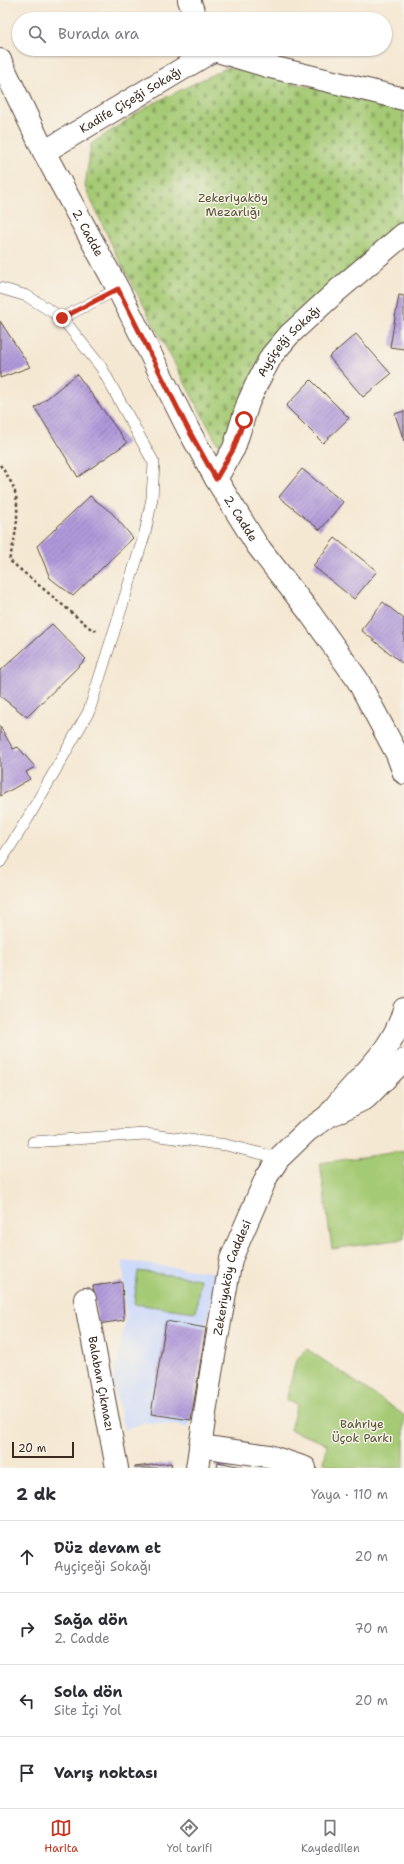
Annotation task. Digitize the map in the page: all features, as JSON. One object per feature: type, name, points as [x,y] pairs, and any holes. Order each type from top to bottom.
[{"type":"street","points":[[188,0],[193,12]]},
{"type":"street","name":"Kadife Çiçeği Sokağı","points":[[44,152],[204,56]]},
{"type":"street","name":"Kadife Çiçeği Sokağı","points":[[234,56],[267,66],[404,98]]},
{"type":"street","name":"2. Cadde","points":[[0,60],[44,152],[118,289],[188,429],[216,479],[257,545],[310,613],[356,679],[397,754],[404,773]]},
{"type":"street","name":"Ayçiçeği Sokağı","points":[[216,479],[234,448],[248,403],[258,380],[272,355],[289,335],[404,234]]},
{"type":"street","points":[[328,1116],[341,1098],[386,1050],[403,1015]]},
{"type":"street","points":[[328,1116],[366,1098],[404,1060]]},
{"type":"street","name":"Zekeriyaköy Caddesi","points":[[197,1468],[231,1259],[267,1176],[279,1158],[307,1131],[328,1116]]},
{"type":"street","name":"Balaban Çıkmazı","points":[[85,1299],[118,1468]]},
{"type":"street","points":[[200,1446],[269,1456],[305,1468]]},
{"type":"lane","points":[[0,288],[27,296],[62,318],[101,367],[154,463],[152,498],[145,533],[89,711],[28,818],[0,862]]},
{"type":"lane","points":[[62,318],[118,289]]},
{"type":"lane","points":[[33,1142],[145,1134],[226,1145],[279,1158]]},
{"type":"path","points":[[0,465],[14,490],[17,516],[15,541],[9,560],[90,628],[112,636]]},
{"type":"shaded area","points":[[123,1261],[217,1273],[206,1328],[166,1322],[151,1413],[191,1420],[189,1427],[146,1422],[124,1430],[113,1381],[126,1319]]},
{"type":"green space","name":"Zekeriyaköy Mezarlığı","points":[[228,67],[404,110],[404,223],[266,344],[244,398],[229,447],[217,443],[116,254],[85,187],[91,144],[148,106]]},
{"type":"green space","points":[[404,1151],[404,1239],[332,1249],[320,1163]]},
{"type":"green space","points":[[138,1271],[200,1279],[196,1312],[134,1304]]},
{"type":"green space","name":"Bahriye Üçok Parkı","points":[[307,1349],[404,1415],[404,1468],[337,1468],[324,1463],[327,1444],[290,1430],[297,1404],[286,1401],[296,1360]]},
{"type":"building","points":[[399,295],[404,296],[404,349],[390,347]]},
{"type":"building","points":[[0,321],[30,367],[0,378]]},
{"type":"building","points":[[356,334],[391,374],[363,397],[329,357]]},
{"type":"building","points":[[77,374],[127,443],[78,477],[35,408]]},
{"type":"building","points":[[311,380],[349,418],[323,443],[286,406]]},
{"type":"building","points":[[404,411],[404,441],[395,414]]},
{"type":"building","points":[[302,469],[343,502],[320,530],[279,497]]},
{"type":"building","points":[[90,496],[112,513],[133,538],[73,596],[50,578],[37,546]]},
{"type":"building","points":[[335,538],[377,571],[354,599],[313,566]]},
{"type":"building","points":[[383,602],[404,619],[404,660],[402,663],[361,630]]},
{"type":"building","points":[[52,624],[86,659],[27,717],[0,696],[0,671]]},
{"type":"building","points":[[0,726],[13,749],[18,747],[35,767],[26,772],[30,779],[0,796]]},
{"type":"building","points":[[122,1282],[124,1320],[98,1324],[93,1286]]},
{"type":"building","points":[[166,1321],[206,1328],[191,1420],[151,1414]]},
{"type":"building","points":[[218,1462],[242,1467],[242,1468],[217,1468]]},
{"type":"building","points":[[171,1463],[172,1468],[134,1468],[134,1467]]},
{"type":"route","points":[[62,318],[118,289],[188,429],[216,479],[234,448],[244,420]]}]
